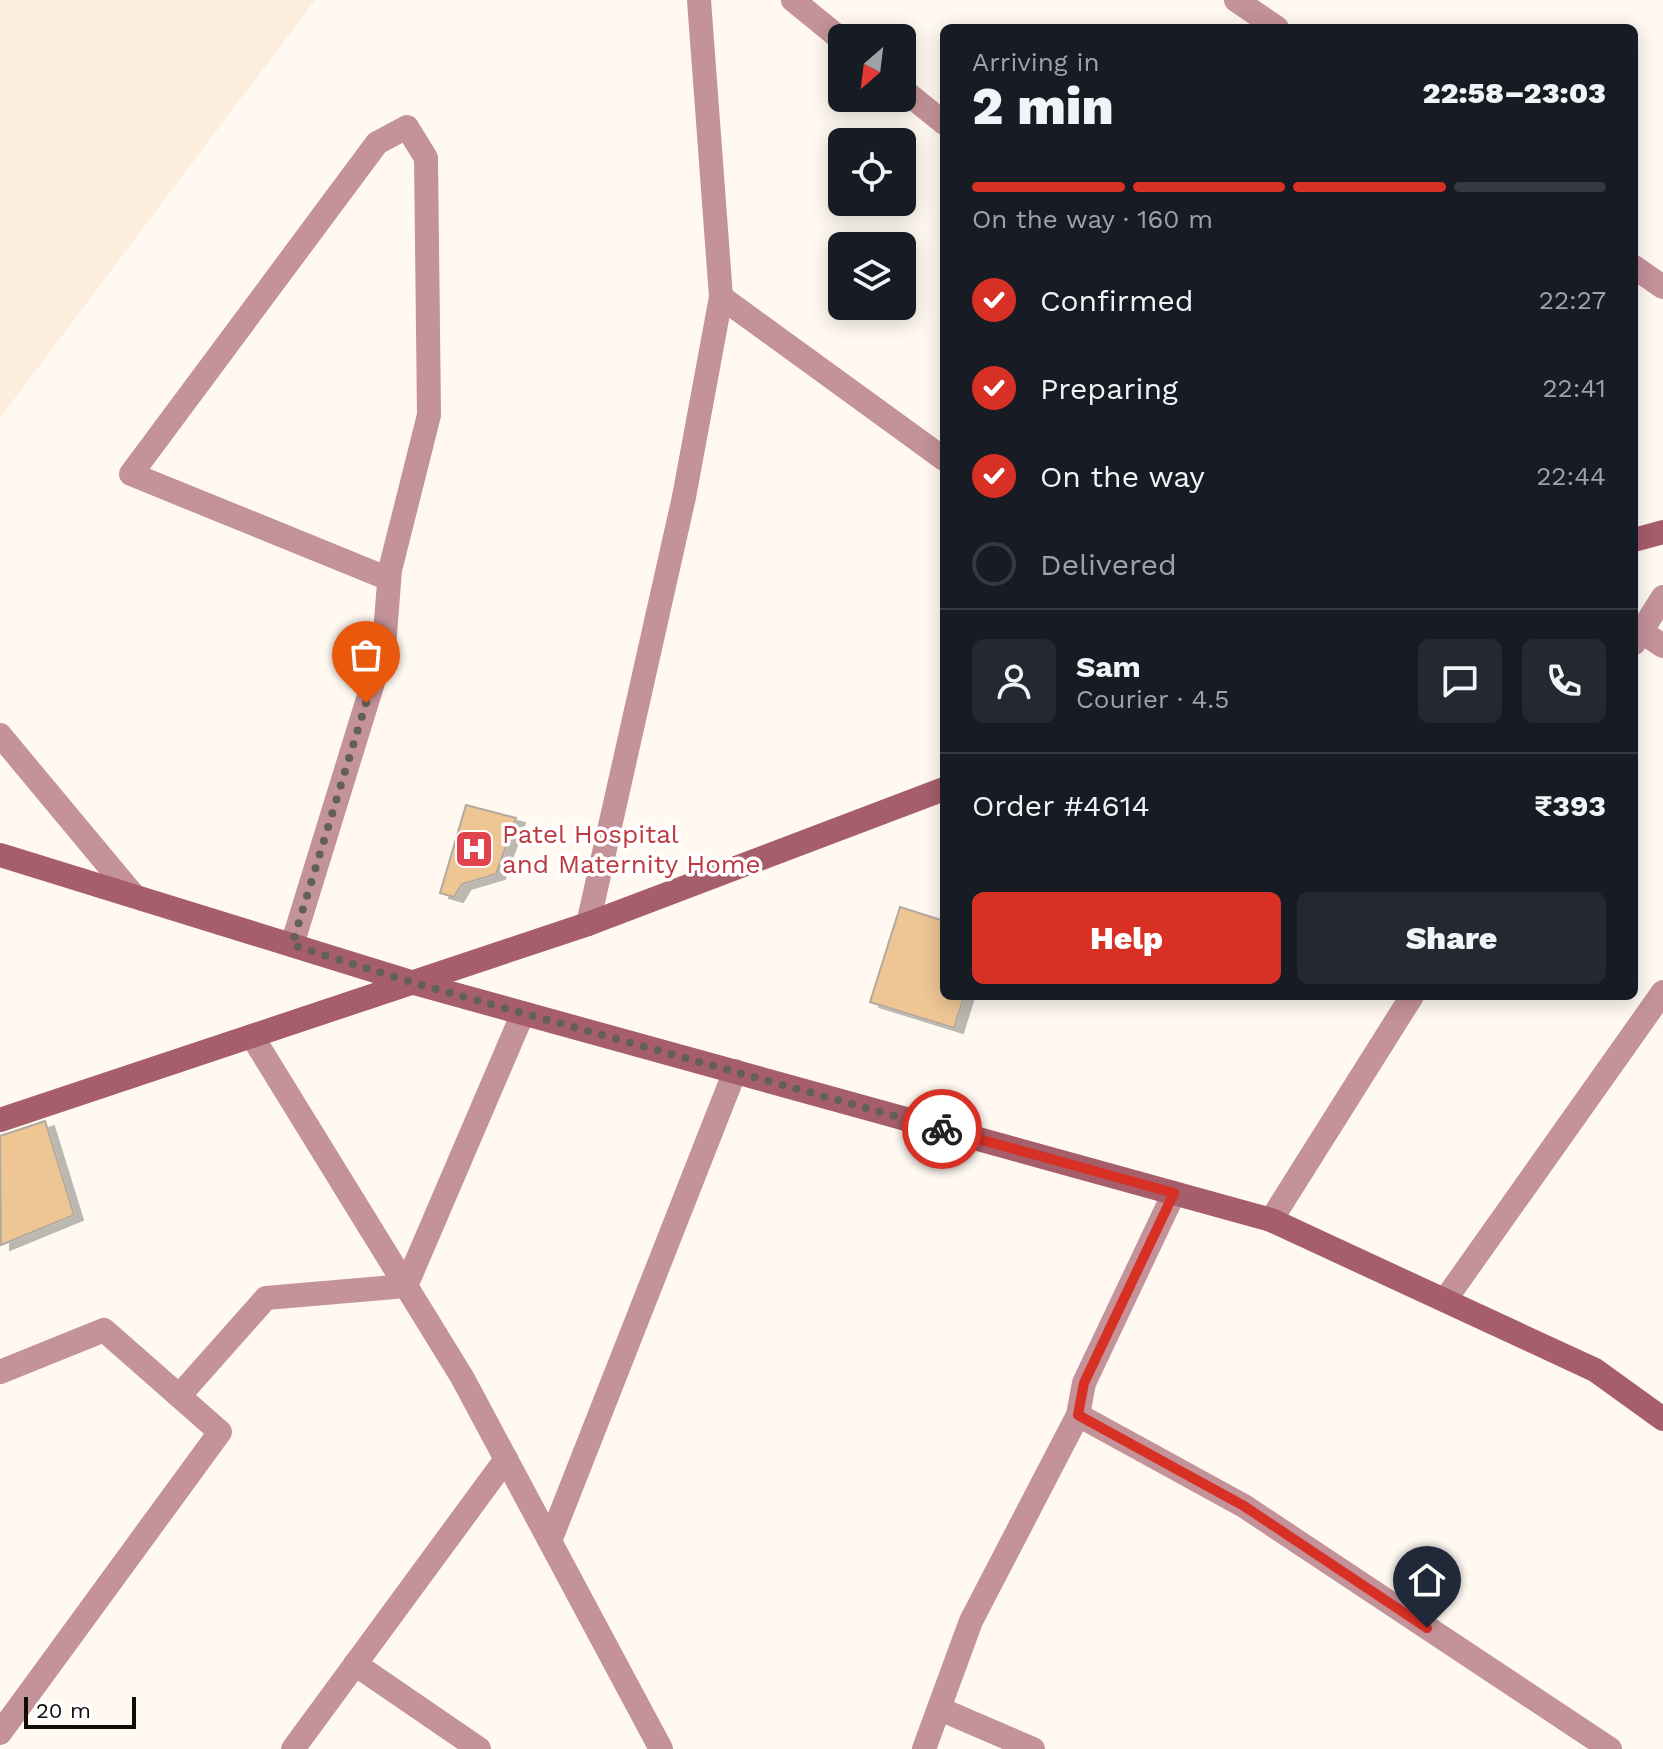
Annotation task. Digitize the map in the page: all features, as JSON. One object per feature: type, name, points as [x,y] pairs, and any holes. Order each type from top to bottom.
[{"type":"main road","points":[[1638,539],[1663,532]]},
{"type":"main road","points":[[0,1120],[588,924],[940,791]]},
{"type":"main road","points":[[0,855],[414,983],[1271,1220],[1595,1370],[1663,1419]]},
{"type":"street","points":[[588,924],[684,497],[721,297],[699,0]]},
{"type":"street","points":[[793,0],[828,29]]},
{"type":"street","points":[[1236,0],[1271,24]]},
{"type":"street","points":[[916,100],[940,120]]},
{"type":"street","points":[[292,945],[384,647],[389,579],[429,415],[426,158],[407,127],[377,143],[131,474],[389,579]]},
{"type":"street","points":[[1638,270],[1663,287]]},
{"type":"street","points":[[721,297],[940,456]]},
{"type":"street","points":[[1663,597],[1638,637],[1663,646]]},
{"type":"street","points":[[0,735],[134,896]]},
{"type":"street","points":[[1445,1300],[1655,1021],[1663,992]]},
{"type":"street","points":[[1271,1220],[1409,1000]]},
{"type":"street","points":[[406,1286],[523,1013]]},
{"type":"street","points":[[252,1036],[462,1377],[661,1749]]},
{"type":"street","points":[[550,1541],[735,1071]]},
{"type":"street","points":[[924,1749],[971,1621],[1078,1415],[1084,1383],[1174,1193]]},
{"type":"street","points":[[179,1396],[266,1298],[406,1286]]},
{"type":"street","points":[[0,1372],[104,1330],[220,1432],[0,1733]]},
{"type":"street","points":[[1078,1415],[1244,1506],[1610,1749]]},
{"type":"street","points":[[293,1749],[506,1459]]},
{"type":"street","points":[[355,1664],[479,1749]]},
{"type":"street","points":[[940,1709],[1033,1749]]},
{"type":"shaded area","points":[[0,0],[315,0],[0,418]]},
{"type":"building","points":[[466,805],[516,818],[496,874],[462,884],[454,897],[440,893]]},
{"type":"building","points":[[900,907],[940,920],[940,1000],[963,1000],[954,1028],[870,1002]]},
{"type":"building","points":[[45,1121],[74,1215],[1,1245],[0,1136]]},
{"type":"way so far","points":[[366,703],[292,945],[414,983],[942,1129]]},
{"type":"place","name":"Patel Hospital and Maternity Home","points":[[474,849]]},
{"type":"route","points":[[942,1129],[1174,1193],[1084,1383],[1078,1415],[1244,1506],[1427,1628]]}]
